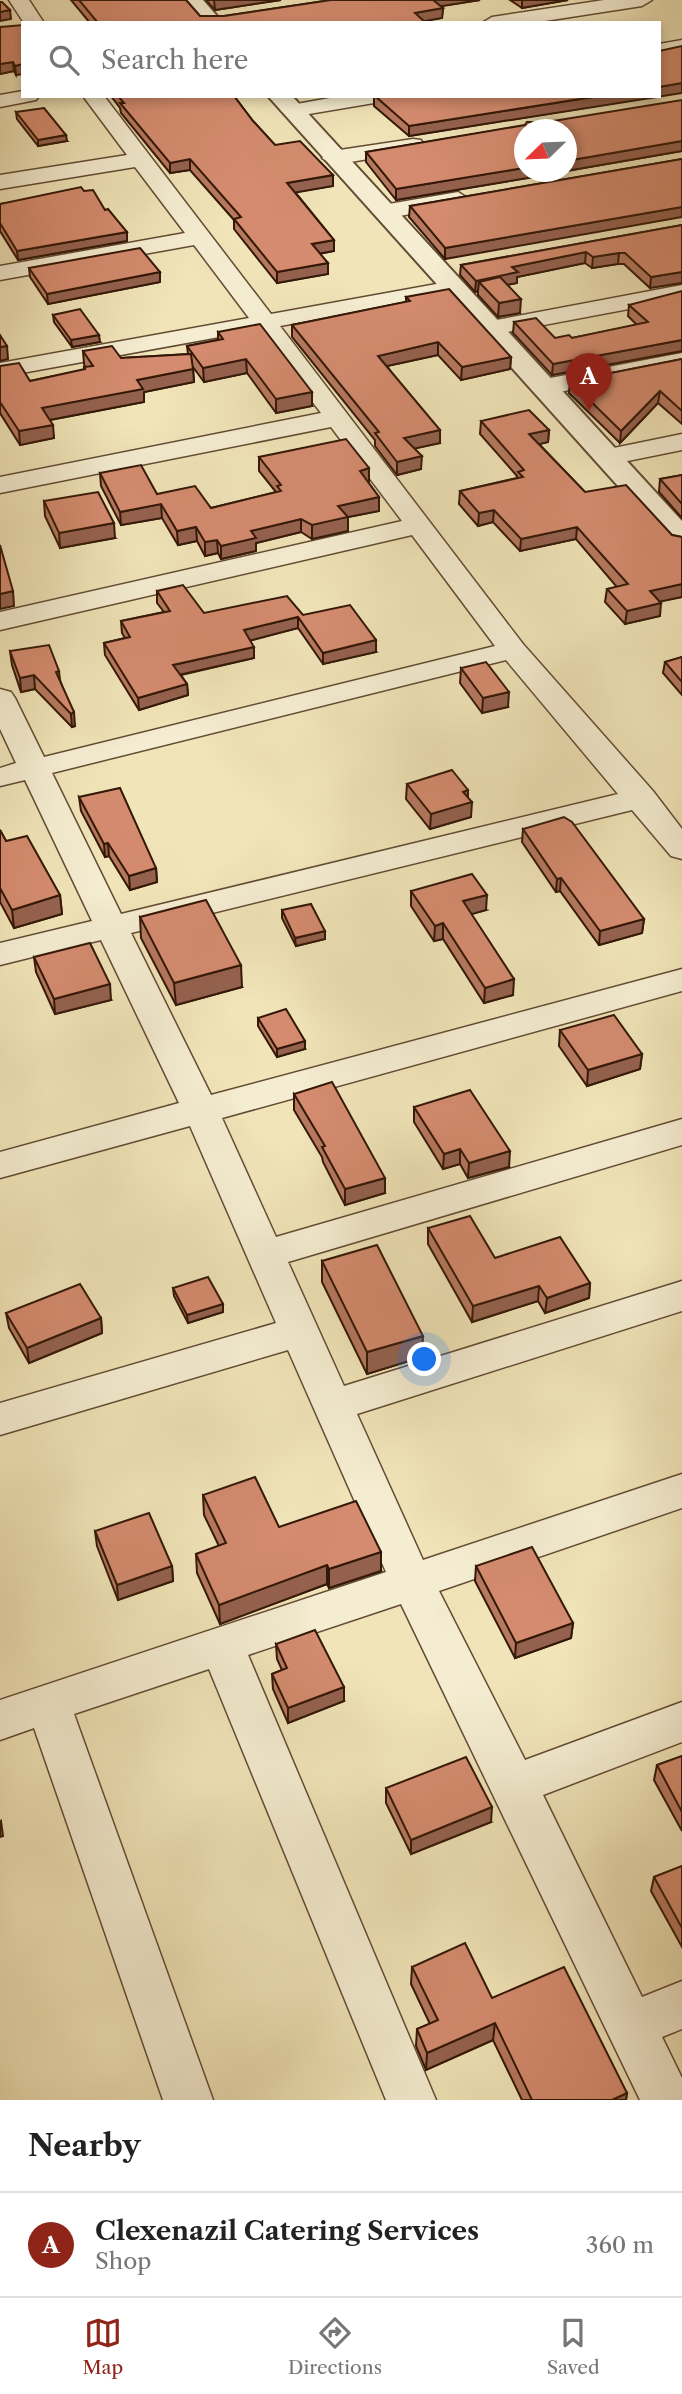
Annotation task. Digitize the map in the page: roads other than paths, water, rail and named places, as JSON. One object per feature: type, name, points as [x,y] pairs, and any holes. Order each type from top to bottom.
[{"type":"street","points":[[19,0],[33,21]]},
{"type":"street","points":[[192,0],[211,21],[235,15]]},
{"type":"street","points":[[505,21],[642,0]]},
{"type":"street","points":[[661,50],[682,46]]},
{"type":"street","points":[[0,101],[21,97]]},
{"type":"street","points":[[95,98],[336,418],[421,525],[513,650],[642,798],[682,849]]},
{"type":"street","points":[[285,104],[356,98]]},
{"type":"street","points":[[285,104],[383,212],[452,275],[491,328],[680,535]]},
{"type":"street","points":[[333,158],[428,142]]},
{"type":"street","points":[[0,182],[142,159]]},
{"type":"street","points":[[383,212],[478,196]]},
{"type":"street","points":[[0,273],[202,237]]},
{"type":"street","points":[[0,370],[266,323],[452,275]]},
{"type":"street","points":[[491,328],[682,292]]},
{"type":"street","points":[[545,387],[682,360]]},
{"type":"street","points":[[0,485],[336,418]]},
{"type":"street","points":[[608,457],[682,442]]},
{"type":"street","points":[[0,621],[421,525]]},
{"type":"street","points":[[0,776],[35,770],[513,650]]},
{"type":"street","points":[[0,698],[200,1109],[413,1584],[514,1785],[666,2100]]},
{"type":"street","points":[[0,954],[642,798]]},
{"type":"street","points":[[0,1165],[682,979]]},
{"type":"street","points":[[264,1255],[682,1132]]},
{"type":"street","points":[[332,1406],[682,1296]]},
{"type":"street","points":[[0,1419],[298,1332]]},
{"type":"street","points":[[0,1720],[221,1644],[413,1584],[682,1491]]},
{"type":"street","points":[[221,1644],[411,2100]]},
{"type":"street","points":[[48,1703],[188,2100]]},
{"type":"street","points":[[514,1785],[682,1722]]},
{"type":"street","points":[[629,2026],[682,2005]]},
{"type":"place","name":"Clexenazil Catering Services","points":[[589,411]]}]
